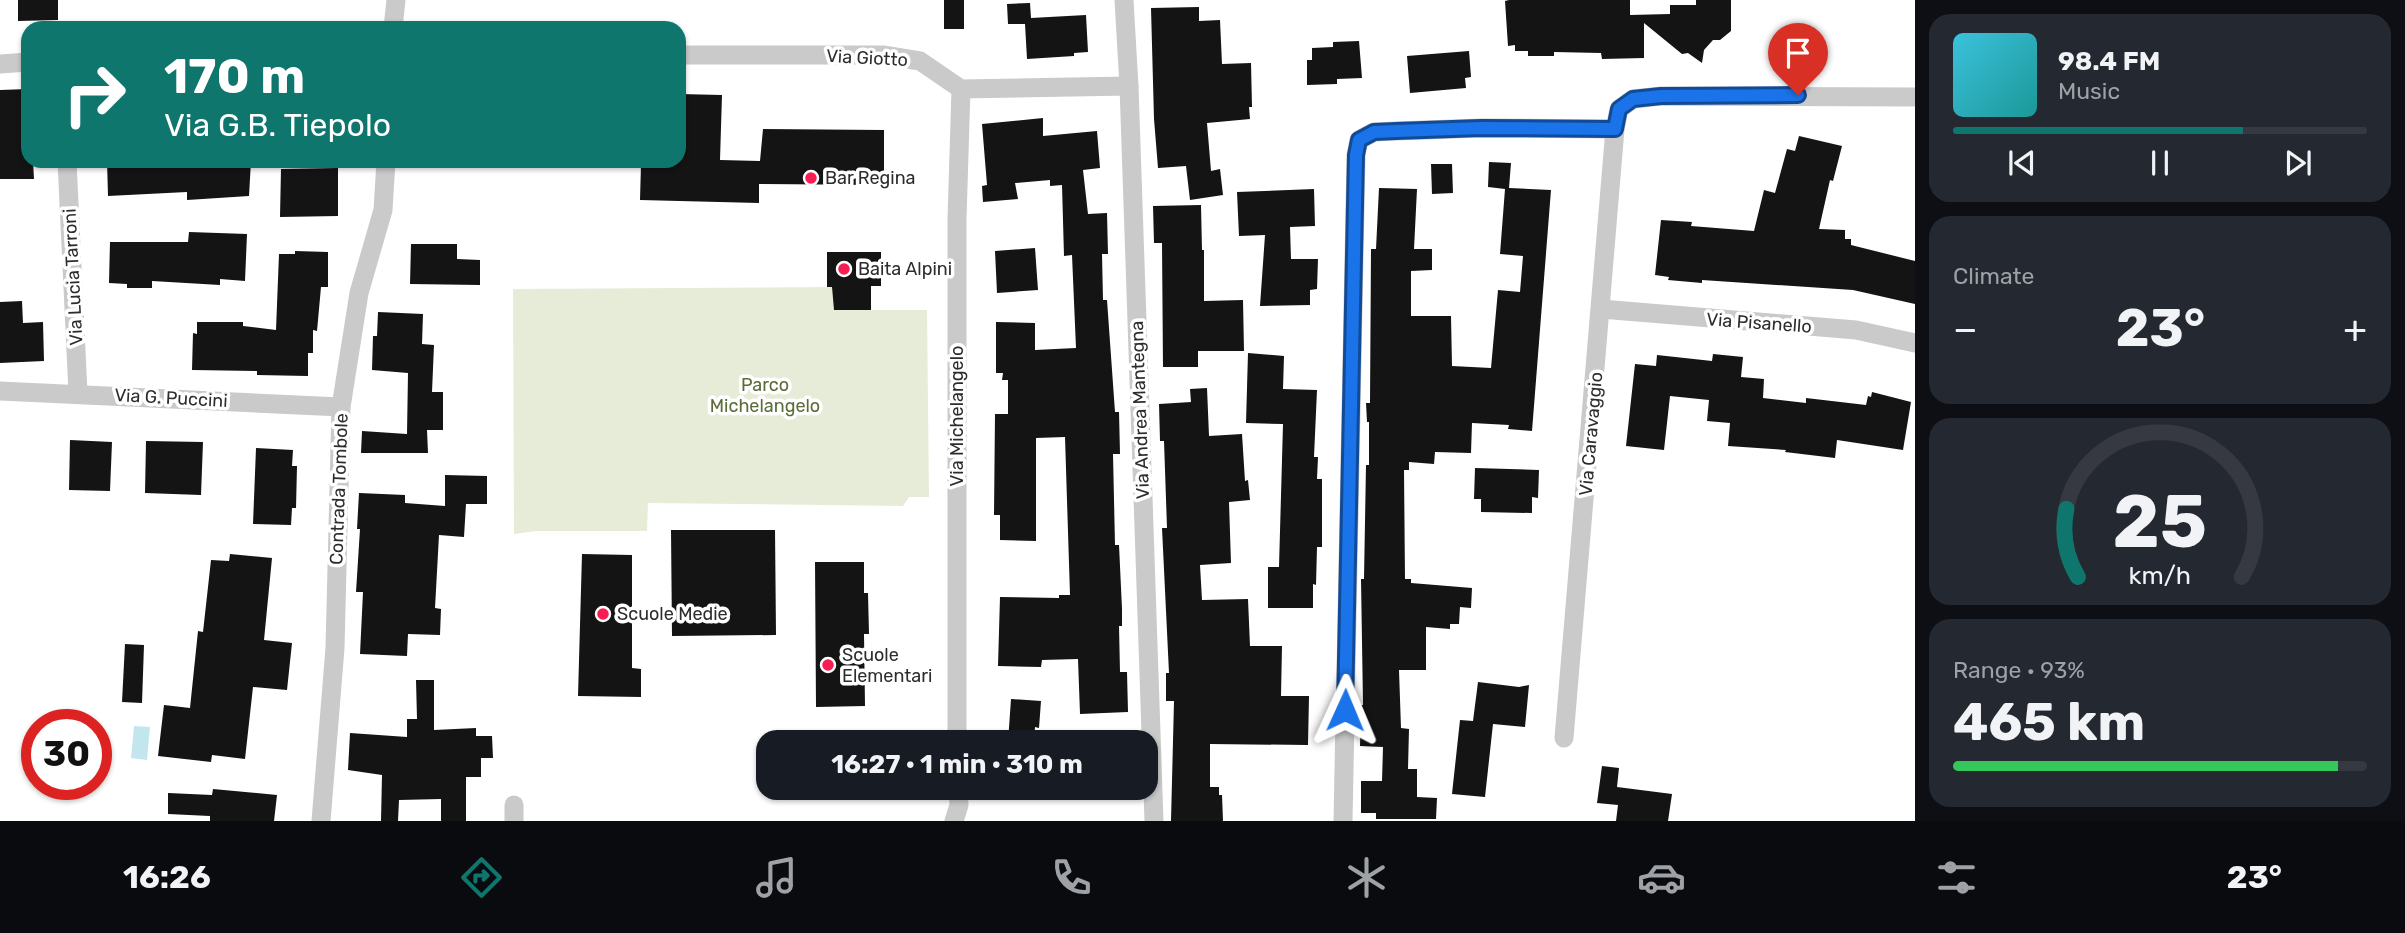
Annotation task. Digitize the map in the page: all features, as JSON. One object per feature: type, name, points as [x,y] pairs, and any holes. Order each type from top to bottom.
[{"type":"street","points":[[394,21],[396,0]]},
{"type":"street","name":"Via Andrea Mantegna","points":[[1124,0],[1154,821]]},
{"type":"street","name":"Via Giotto","points":[[686,55],[893,56],[920,61],[961,89]]},
{"type":"street","points":[[0,64],[21,62]]},
{"type":"street","points":[[961,89],[1129,86]]},
{"type":"street","name":"Via Michelangelo","points":[[957,730],[957,219],[961,89]]},
{"type":"street","points":[[1343,821],[1356,155],[1359,140],[1374,132],[1396,131],[1481,128],[1615,129],[1619,109],[1633,99],[1661,96],[1915,97]]},
{"type":"street","name":"Via Caravaggio","points":[[1564,738],[1615,129]]},
{"type":"street","name":"Via Lucia Tarroni","points":[[67,168],[78,393]]},
{"type":"street","name":"Contrada Tombole","points":[[321,821],[335,648],[341,407],[359,293],[383,210],[386,168]]},
{"type":"street","name":"Via Pisanello","points":[[1601,309],[1856,330],[1915,343]]},
{"type":"street","name":"Via G. Puccini","points":[[0,391],[341,407]]},
{"type":"street","points":[[954,821],[959,800]]},
{"type":"green space","name":"Parco Michelangelo","points":[[832,287],[834,310],[927,310],[929,497],[909,497],[903,506],[648,503],[647,531],[536,531],[514,534],[513,289]]},
{"type":"water","points":[[134,726],[150,727],[147,760],[131,758]]},
{"type":"building","points":[[18,0],[58,0],[58,20],[18,21]]},
{"type":"building","points":[[944,0],[964,0],[964,29],[944,29]]},
{"type":"building","points":[[1630,0],[1630,15],[1670,14],[1670,5],[1696,5],[1696,0],[1731,0],[1731,31],[1720,40],[1713,40],[1704,50],[1702,63],[1688,53],[1682,54],[1644,23],[1644,58],[1602,59],[1601,53],[1554,52],[1554,56],[1528,56],[1528,51],[1515,51],[1515,45],[1508,46],[1505,1]]},
{"type":"building","points":[[1030,3],[1031,18],[1086,15],[1088,52],[1074,53],[1074,56],[1027,59],[1025,24],[1008,24],[1007,4]]},
{"type":"building","points":[[1199,7],[1199,21],[1220,20],[1222,64],[1251,63],[1252,107],[1249,107],[1250,119],[1207,123],[1211,171],[1220,169],[1223,195],[1190,200],[1186,166],[1158,168],[1151,8]]},
{"type":"building","points":[[1359,41],[1362,78],[1337,79],[1337,84],[1307,85],[1307,60],[1312,60],[1312,48],[1333,47],[1333,42]]},
{"type":"building","points":[[1469,51],[1471,77],[1465,78],[1466,88],[1410,93],[1407,56]]},
{"type":"building","points":[[21,89],[21,168],[33,168],[34,179],[0,179],[0,90]]},
{"type":"building","points":[[686,94],[722,95],[720,160],[760,161],[763,129],[884,130],[884,185],[759,184],[759,203],[640,200],[641,168],[686,168]]},
{"type":"building","points":[[1043,118],[1043,136],[1097,131],[1100,168],[1083,170],[1088,214],[1107,213],[1108,254],[1102,254],[1103,300],[1107,300],[1115,412],[1119,412],[1120,454],[1113,454],[1115,545],[1119,545],[1122,609],[1122,626],[1119,626],[1120,672],[1127,672],[1128,712],[1080,714],[1078,659],[1042,660],[1041,667],[998,666],[1000,597],[1059,598],[1059,595],[1070,595],[1065,437],[1036,438],[1036,541],[1000,540],[1000,515],[994,515],[995,414],[1008,414],[1008,380],[1002,380],[1003,373],[996,373],[996,322],[1035,323],[1035,350],[1076,348],[1072,255],[1064,256],[1062,185],[1050,186],[1050,180],[1015,183],[1018,199],[983,202],[982,186],[987,185],[982,124]]},
{"type":"building","points":[[1799,136],[1842,146],[1833,181],[1830,180],[1819,229],[1845,230],[1845,239],[1851,239],[1851,245],[1915,261],[1915,304],[1853,290],[1702,280],[1702,283],[1668,280],[1669,277],[1655,275],[1661,220],[1692,222],[1691,226],[1754,231],[1764,190],[1775,193],[1787,149],[1795,151]]},
{"type":"building","points":[[1489,162],[1511,163],[1509,188],[1551,190],[1532,431],[1508,429],[1509,425],[1472,423],[1471,453],[1435,452],[1434,464],[1409,462],[1409,470],[1404,470],[1405,579],[1411,579],[1411,583],[1472,588],[1471,608],[1460,607],[1459,624],[1450,624],[1450,629],[1426,627],[1426,670],[1399,670],[1401,728],[1409,729],[1408,769],[1417,769],[1417,797],[1437,798],[1436,819],[1376,819],[1376,813],[1361,813],[1361,781],[1382,781],[1383,747],[1360,746],[1363,705],[1361,579],[1364,579],[1366,465],[1369,465],[1366,403],[1370,403],[1371,249],[1376,249],[1379,188],[1417,189],[1414,249],[1432,249],[1432,270],[1411,271],[1411,316],[1451,316],[1452,366],[1491,368],[1498,290],[1520,292],[1523,256],[1500,254],[1505,189],[1488,187]]},
{"type":"building","points":[[1431,164],[1452,164],[1453,193],[1432,194]]},
{"type":"building","points":[[107,168],[251,168],[249,196],[187,200],[187,192],[108,196]]},
{"type":"building","points":[[338,168],[338,216],[280,217],[281,169]]},
{"type":"building","points":[[1314,189],[1315,226],[1290,227],[1291,259],[1318,259],[1317,289],[1310,290],[1310,305],[1260,306],[1265,235],[1239,236],[1237,192]]},
{"type":"building","points":[[1201,205],[1204,301],[1243,300],[1244,351],[1198,351],[1198,367],[1163,367],[1162,243],[1154,243],[1153,206]]},
{"type":"building","points":[[189,232],[247,234],[245,281],[220,279],[220,285],[152,281],[152,288],[127,288],[127,284],[109,283],[110,242],[188,242]]},
{"type":"building","points":[[411,244],[457,244],[457,259],[480,260],[480,285],[410,284]]},
{"type":"building","points":[[1035,248],[1038,290],[997,293],[995,251]]},
{"type":"building","points":[[295,251],[328,252],[328,287],[321,287],[317,331],[313,330],[313,353],[308,353],[308,376],[257,375],[257,371],[192,370],[193,333],[197,334],[197,322],[243,322],[243,326],[276,330],[279,254],[295,254]]},
{"type":"building","points":[[827,252],[881,252],[881,286],[871,286],[871,310],[834,310],[832,287],[827,287]]},
{"type":"building","points":[[22,301],[23,323],[43,322],[44,361],[0,363],[0,302]]},
{"type":"building","points":[[378,312],[423,314],[422,344],[434,345],[432,392],[443,392],[443,430],[427,430],[428,453],[361,453],[362,431],[407,434],[408,373],[372,370],[373,336],[377,336]]},
{"type":"building","points":[[1248,353],[1284,356],[1283,389],[1317,390],[1314,457],[1318,457],[1317,479],[1322,479],[1322,547],[1317,547],[1313,608],[1268,608],[1268,567],[1279,567],[1283,424],[1246,423]]},
{"type":"building","points":[[1713,354],[1743,357],[1741,377],[1764,379],[1763,398],[1806,403],[1806,398],[1866,405],[1872,392],[1911,402],[1903,450],[1837,440],[1835,458],[1785,452],[1786,450],[1728,446],[1730,423],[1707,421],[1709,400],[1670,396],[1664,450],[1626,446],[1635,364],[1656,366],[1657,355],[1712,361]]},
{"type":"building","points":[[1207,388],[1209,436],[1242,434],[1245,481],[1248,480],[1250,500],[1229,502],[1231,563],[1200,565],[1202,600],[1248,599],[1250,646],[1282,646],[1281,696],[1309,696],[1308,745],[1210,744],[1210,787],[1219,787],[1223,821],[1171,821],[1174,701],[1166,701],[1166,673],[1169,673],[1162,528],[1167,528],[1164,441],[1160,441],[1159,404],[1191,402],[1190,389]]},
{"type":"building","points":[[70,440],[112,442],[110,491],[69,490]]},
{"type":"building","points":[[146,441],[203,442],[201,495],[145,493]]},
{"type":"building","points":[[256,448],[293,450],[292,466],[297,466],[296,508],[292,508],[291,525],[253,524]]},
{"type":"building","points":[[1475,468],[1539,470],[1538,498],[1532,497],[1532,513],[1481,512],[1481,499],[1474,499]]},
{"type":"building","points":[[445,475],[487,476],[487,504],[466,504],[464,537],[439,535],[435,608],[441,609],[440,635],[408,634],[407,656],[360,654],[363,592],[356,592],[359,493],[405,495],[405,503],[445,506]]},
{"type":"building","points":[[671,530],[775,530],[776,635],[672,636]]},
{"type":"building","points":[[230,554],[272,558],[264,640],[292,643],[287,690],[253,687],[245,759],[212,755],[211,762],[158,756],[164,705],[190,708],[198,631],[203,632],[211,560],[229,561]]},
{"type":"building","points":[[582,554],[632,555],[632,668],[641,669],[641,697],[578,696]]},
{"type":"building","points":[[815,562],[864,562],[864,593],[868,593],[869,634],[864,634],[865,706],[816,707]]},
{"type":"building","points":[[125,644],[144,645],[142,703],[122,702]]},
{"type":"building","points":[[416,680],[434,680],[434,730],[476,728],[476,736],[492,736],[493,758],[481,758],[481,777],[466,777],[466,821],[441,821],[441,799],[399,800],[398,821],[381,821],[382,775],[348,770],[350,733],[407,737],[407,719],[417,719]]},
{"type":"building","points":[[1478,682],[1519,687],[1529,685],[1525,727],[1493,724],[1485,797],[1452,794],[1460,720],[1473,721]]},
{"type":"building","points":[[1011,699],[1041,701],[1039,728],[1009,730]]},
{"type":"building","points":[[1602,766],[1619,768],[1617,787],[1672,794],[1668,821],[1616,821],[1618,805],[1597,803]]},
{"type":"building","points":[[213,789],[277,795],[274,821],[210,821],[210,816],[168,814],[168,793],[212,795]]},
{"type":"place","name":"Bar Regina","points":[[811,178]]},
{"type":"place","name":"Baita Alpini","points":[[844,269]]},
{"type":"place","name":"Scuole Medie","points":[[603,614]]},
{"type":"place","name":"Scuole Elementari","points":[[828,665]]},
{"type":"route","points":[[1345,710],[1356,155],[1359,140],[1374,132],[1396,131],[1481,128],[1615,129],[1619,109],[1633,99],[1661,96],[1798,95]]}]
